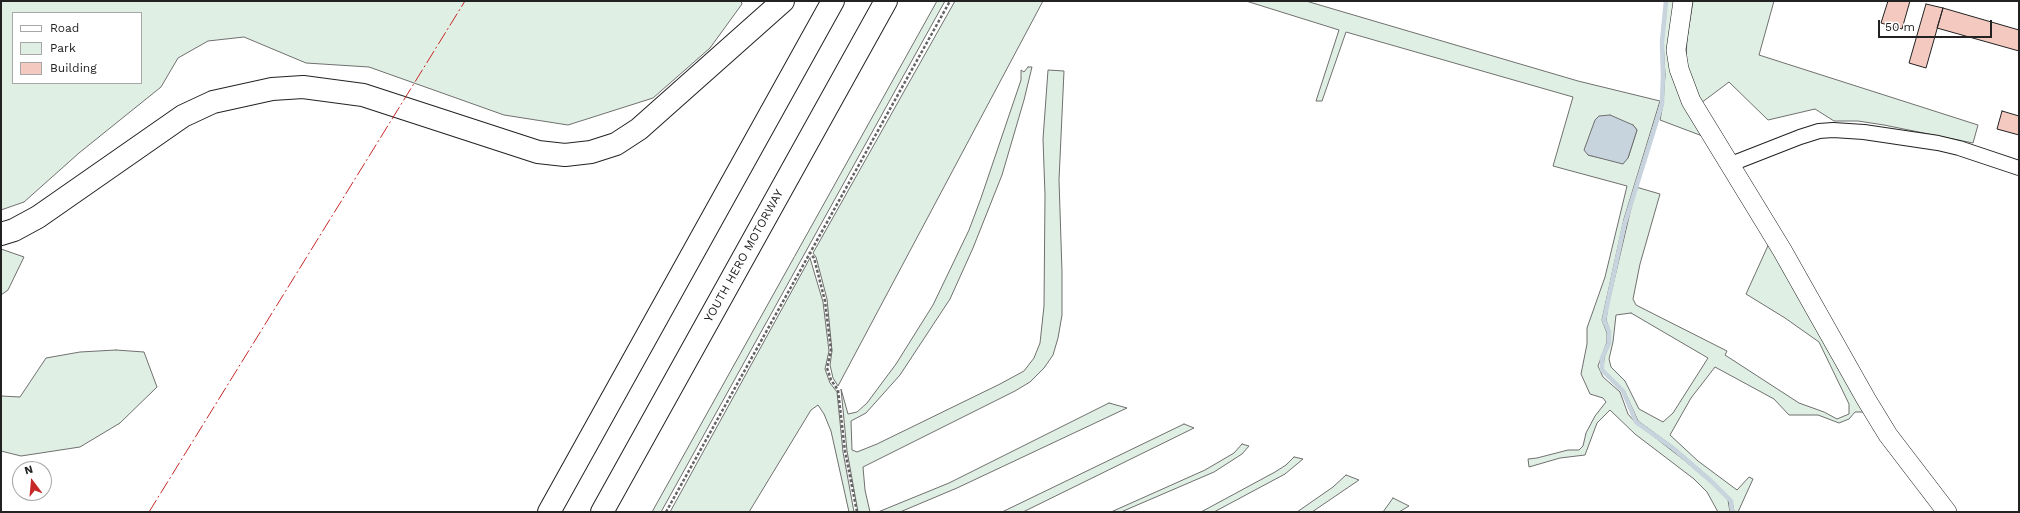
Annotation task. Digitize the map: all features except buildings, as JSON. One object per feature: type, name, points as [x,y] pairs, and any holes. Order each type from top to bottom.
[{"type":"highway","points":[[1,234],[14,230],[38,217],[183,116],[213,102],[272,89],[303,87],[363,95],[510,145],[538,152],[565,155],[591,152],[616,144],[639,129],[783,1]]},
{"type":"highway","points":[[549,512],[833,1]]},
{"type":"highway","name":"YOUTH HERO MOTORWAY","points":[[602,512],[886,1]]},
{"type":"street","points":[[1683,1],[1677,37],[1679,69],[1691,101],[1778,243],[1888,435],[1948,512]]},
{"type":"street","points":[[1731,164],[1800,137],[1819,131],[1833,130],[1864,132],[1938,143],[1959,148],[2019,168]]},
{"type":"path","points":[[666,512],[809,252],[950,1]]},
{"type":"path","points":[[809,252],[814,258],[825,300],[831,350],[827,368],[831,380],[838,390],[845,451],[857,512]]},
{"type":"green space","points":[[1,1],[741,1],[742,4],[710,48],[653,98],[568,125],[504,115],[369,67],[306,63],[244,37],[208,41],[178,58],[161,87],[79,153],[24,202],[1,210]]},
{"type":"green space","points":[[937,1],[945,1],[661,512],[652,512]]},
{"type":"green space","points":[[955,1],[1043,1],[838,386],[833,378],[830,365],[832,351],[827,299],[816,257],[813,253]]},
{"type":"green space","points":[[1246,1],[1306,1],[1578,81],[1660,101],[1624,219],[1602,320],[1607,333],[1607,342],[1598,366],[1603,377],[1620,392],[1628,414],[1634,421],[1718,489],[1728,500],[1730,512],[1718,512],[1707,492],[1694,479],[1635,434],[1610,410],[1597,423],[1585,455],[1560,458],[1529,467],[1528,459],[1568,450],[1579,450],[1583,446],[1586,433],[1595,416],[1606,402],[1603,398],[1590,394],[1581,374],[1587,344],[1587,328],[1605,277],[1627,186],[1553,166],[1573,97],[1346,32],[1322,101],[1316,101],[1339,30]],"holes":[[[1633,125],[1637,130],[1628,158],[1601,158],[1588,155]]]},
{"type":"green space","points":[[1667,1],[1680,1],[1675,33],[1713,140],[1660,120],[1663,104],[1665,75],[1663,42]]},
{"type":"green space","points":[[1693,1],[1774,1],[1759,55],[1978,125],[1973,143],[1884,125],[1858,121],[1834,121],[1815,109],[1768,120],[1729,82],[1701,103],[1692,89],[1686,58],[1687,39]]},
{"type":"green space","points":[[1028,67],[1032,67],[1002,175],[973,248],[950,299],[900,375],[866,413],[851,421],[852,450],[857,452],[877,444],[1000,384],[1024,371],[1034,358],[1040,343],[1044,306],[1045,195],[1043,139],[1048,70],[1064,71],[1059,180],[1062,315],[1053,355],[1044,368],[1030,382],[1015,391],[863,467],[865,490],[870,512],[858,512],[847,451],[841,389],[848,414],[857,412],[867,403],[896,364],[933,305],[969,230],[1021,80],[1021,70],[1024,72]]},
{"type":"green space","points":[[1636,187],[1660,194],[1640,264],[1633,299],[1636,305],[1727,351],[1725,355],[1799,403],[1824,412],[1837,419],[1849,414],[1849,404],[1819,342],[1785,318],[1746,294],[1771,239],[1869,412],[1855,412],[1849,419],[1839,423],[1818,415],[1789,415],[1774,399],[1715,367],[1691,398],[1670,435],[1698,461],[1737,490],[1749,477],[1753,479],[1738,512],[1734,512],[1732,501],[1712,480],[1675,448],[1638,421],[1624,390],[1603,369],[1604,358],[1610,343],[1610,331],[1606,320]],"holes":[[[1631,313],[1708,358],[1673,413],[1663,422],[1639,409],[1625,381],[1611,367],[1609,359],[1613,342],[1616,315]]]},
{"type":"green space","points":[[1,249],[24,257],[8,290],[1,295]]},
{"type":"green space","points":[[810,258],[823,302],[829,351],[825,369],[830,383],[837,392],[843,452],[854,512],[849,512],[831,431],[824,414],[818,405],[811,410],[749,512],[670,512]]},
{"type":"green space","points":[[116,350],[144,352],[157,387],[120,423],[80,447],[21,456],[1,451],[1,396],[20,397],[46,358],[80,352]]},
{"type":"green space","points":[[1109,403],[1127,408],[957,488],[900,512],[878,512],[949,483]]},
{"type":"green space","points":[[1184,424],[1194,428],[1023,512],[1002,512]]},
{"type":"green space","points":[[1242,444],[1249,446],[1242,454],[1214,472],[1121,512],[1111,512],[1205,470],[1234,453]]},
{"type":"green space","points":[[1294,457],[1303,459],[1285,474],[1214,512],[1201,512],[1275,472],[1286,465]]},
{"type":"green space","points":[[1346,475],[1359,480],[1312,512],[1297,512],[1333,487]]},
{"type":"green space","points":[[1393,498],[1409,506],[1399,512],[1383,512]]},
{"type":"shaded area","points":[[1610,115],[1633,125],[1637,130],[1628,158],[1623,164],[1588,155],[1584,150],[1595,120],[1599,116]]},
{"type":"waterway","points":[[1666,1],[1662,42],[1662,104],[1624,226],[1604,320],[1609,332],[1609,343],[1602,358],[1602,370],[1623,391],[1636,422],[1674,449],[1711,481],[1731,501],[1732,512]]},
{"type":"power","points":[[149,512],[465,1]]}]
